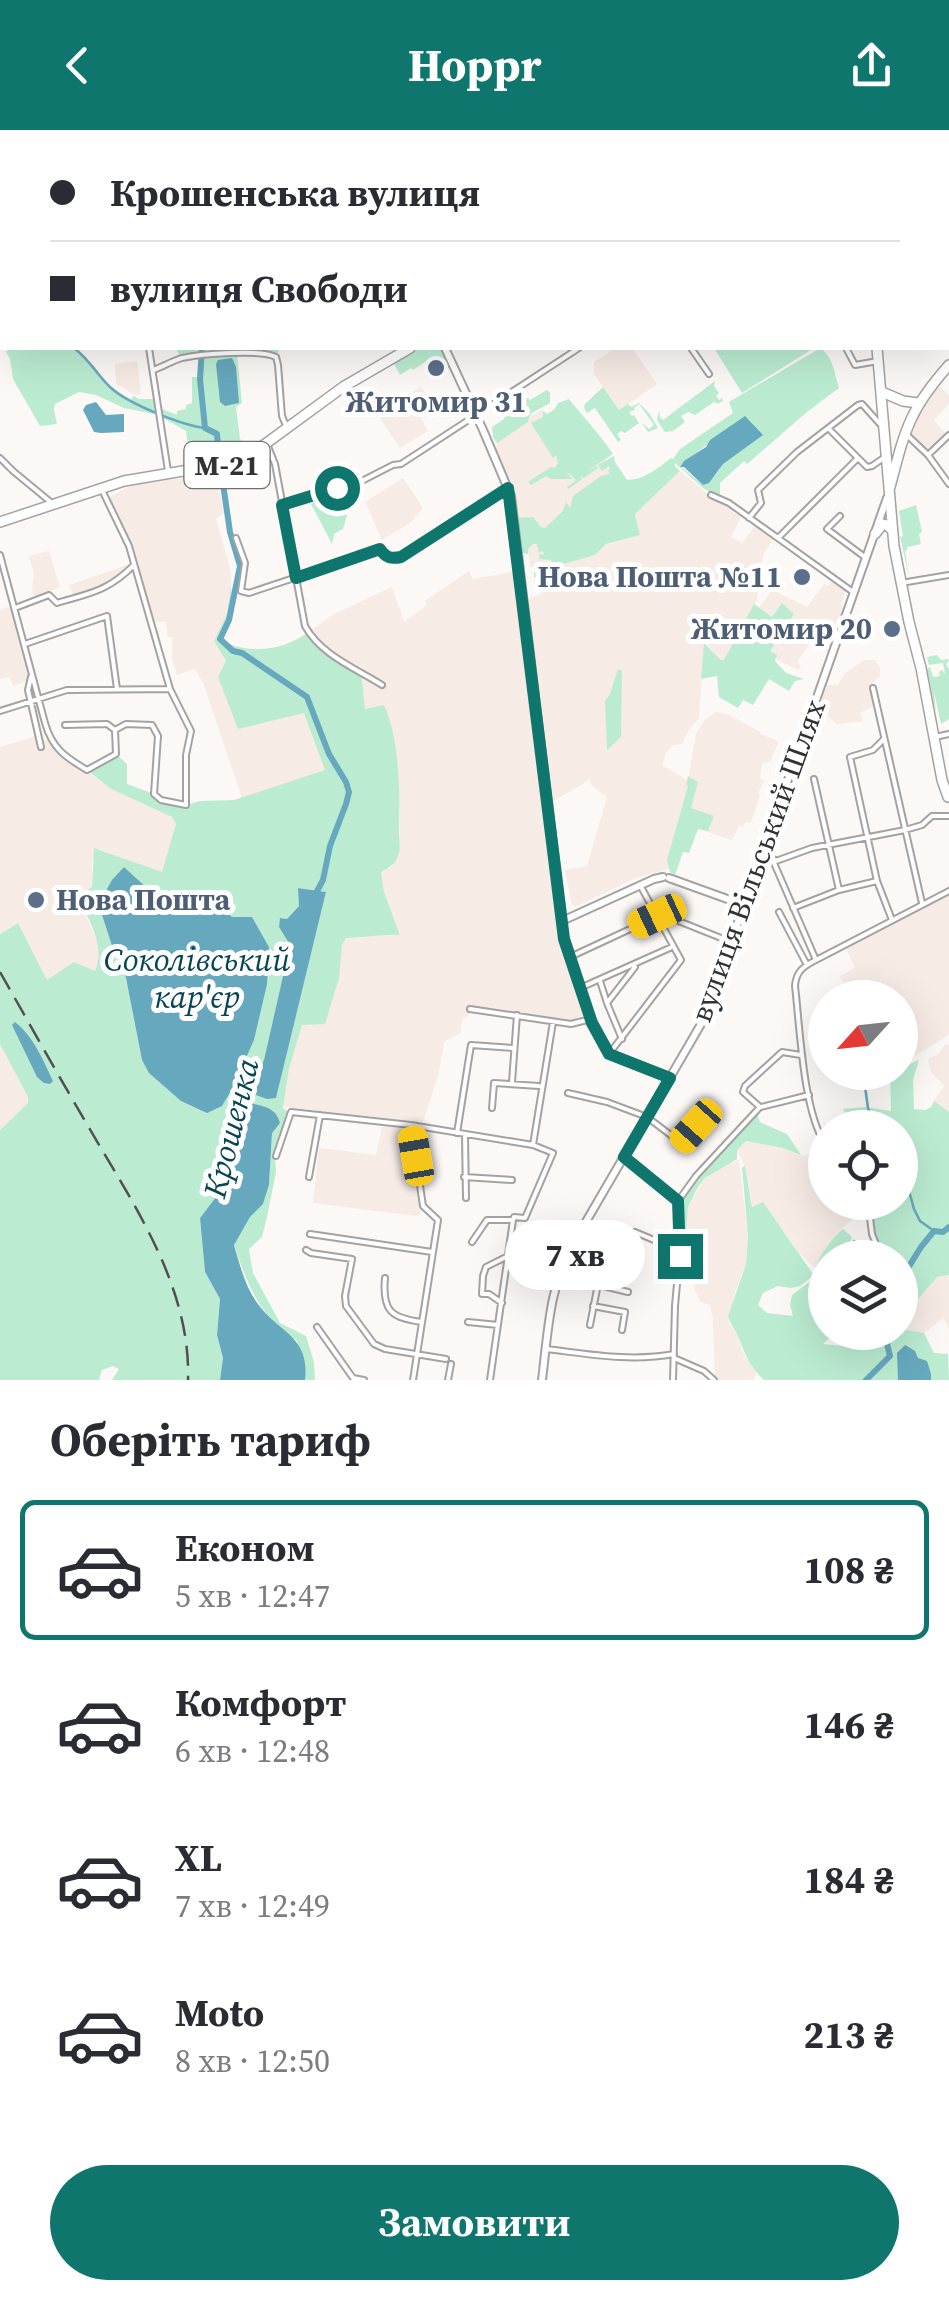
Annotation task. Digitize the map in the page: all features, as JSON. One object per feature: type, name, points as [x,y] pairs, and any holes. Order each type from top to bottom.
[{"type":"main road","name":"М-21","points":[[0,522],[140,477],[248,458],[343,388],[407,350]]},
{"type":"main road","points":[[877,350],[884,394],[892,530],[948,799]]},
{"type":"main road","points":[[890,485],[902,431],[918,402],[949,364]]},
{"type":"main road","points":[[882,392],[903,401],[918,402]]},
{"type":"main road","points":[[882,392],[885,458],[914,634]]},
{"type":"main road","points":[[890,485],[904,433],[918,402]]},
{"type":"main road","points":[[875,534],[883,524],[892,530]]},
{"type":"street","points":[[149,350],[168,473]]},
{"type":"street","points":[[446,350],[508,488],[564,939],[590,1020],[609,1054],[670,1078]]},
{"type":"street","points":[[282,505],[354,485],[400,465],[576,350]]},
{"type":"street","points":[[693,350],[709,374]]},
{"type":"street","points":[[847,350],[855,365],[878,361]]},
{"type":"street","points":[[152,370],[179,359],[258,352],[276,358],[287,429]]},
{"type":"street","points":[[749,518],[761,503],[758,490],[798,452],[860,404],[882,426]]},
{"type":"street","points":[[829,429],[870,467],[885,458]]},
{"type":"street","points":[[904,433],[946,473],[949,484]]},
{"type":"street","points":[[928,455],[949,435]]},
{"type":"street","points":[[267,444],[275,464],[305,626],[325,651],[382,685]]},
{"type":"street","points":[[0,458],[53,504]]},
{"type":"street","points":[[778,538],[858,458]]},
{"type":"street","name":"вулиця Вільський Шлях","points":[[542,1380],[558,1275],[702,1024],[890,485]]},
{"type":"street","points":[[101,488],[129,546],[170,689],[191,731],[186,755],[186,805],[161,800],[154,794],[158,736],[152,725],[126,724],[116,730]]},
{"type":"street","points":[[236,538],[244,563],[241,591],[248,593],[380,549],[392,559],[401,557],[508,488]]},
{"type":"street","points":[[711,495],[729,503],[854,592]]},
{"type":"street","points":[[840,516],[827,529],[866,558]]},
{"type":"street","points":[[0,555],[54,745],[86,770],[116,754],[116,730]]},
{"type":"street","points":[[14,608],[49,595],[57,603],[102,590],[134,565]]},
{"type":"street","points":[[907,582],[949,575]]},
{"type":"street","points":[[24,645],[108,616],[117,689]]},
{"type":"street","points":[[31,672],[28,690],[41,747]]},
{"type":"street","points":[[873,688],[923,904]]},
{"type":"street","points":[[0,712],[67,690],[170,689]]},
{"type":"street","points":[[65,725],[107,724],[116,730]]},
{"type":"street","points":[[935,737],[949,734]]},
{"type":"street","points":[[884,739],[875,748],[850,757],[877,881],[892,920]]},
{"type":"street","points":[[814,779],[840,890]]},
{"type":"street","points":[[763,851],[776,861],[806,850],[905,830],[931,816],[949,816]]},
{"type":"street","points":[[772,858],[816,960]]},
{"type":"street","points":[[562,921],[640,885],[666,878],[744,905]]},
{"type":"street","points":[[793,908],[877,881]]},
{"type":"street","points":[[609,1054],[681,960],[640,885]]},
{"type":"street","points":[[812,1110],[796,986],[800,970],[949,891]]},
{"type":"street","points":[[779,912],[806,965]]},
{"type":"street","points":[[570,957],[656,914],[731,942]]},
{"type":"street","points":[[580,988],[674,946]]},
{"type":"street","points":[[607,1003],[637,963]]},
{"type":"street","points":[[600,981],[622,1039]]},
{"type":"street","points":[[470,1009],[571,1024],[590,1020]]},
{"type":"street","points":[[512,1082],[518,1015]]},
{"type":"street","points":[[533,1145],[553,1022]]},
{"type":"street","points":[[457,1134],[471,1044],[513,1048]]},
{"type":"street","points":[[760,1107],[743,1092],[745,1086],[782,1052],[803,1054]]},
{"type":"street","points":[[492,1108],[494,1083],[541,1086]]},
{"type":"street","points":[[568,1093],[647,1117],[681,1143],[711,1109],[716,1114]]},
{"type":"street","points":[[673,1380],[680,1251],[678,1201],[760,1107],[809,1096]]},
{"type":"street","points":[[276,1156],[291,1112],[411,1125],[533,1145],[553,1152],[525,1218],[487,1220],[472,1242]]},
{"type":"street","points":[[309,1178],[320,1115]]},
{"type":"street","points":[[411,1125],[423,1206],[438,1220],[413,1380]]},
{"type":"street","points":[[464,1135],[466,1198]]},
{"type":"street","points":[[624,1157],[678,1201]]},
{"type":"street","points":[[464,1177],[512,1180]]},
{"type":"street","points":[[490,1380],[513,1220]]},
{"type":"street","points":[[635,1232],[680,1251]]},
{"type":"street","points":[[310,1234],[432,1252]]},
{"type":"street","points":[[306,1250],[352,1258],[346,1306],[374,1344],[448,1362],[448,1380]]},
{"type":"street","points":[[502,1303],[482,1294],[483,1276],[486,1267],[508,1256]]},
{"type":"street","points":[[558,1275],[628,1292]]},
{"type":"street","points":[[385,1278],[383,1295],[392,1313],[422,1322]]},
{"type":"street","points":[[590,1325],[598,1284]]},
{"type":"street","points":[[594,1306],[625,1312],[622,1330]]},
{"type":"street","points":[[468,1322],[498,1325]]},
{"type":"street","points":[[317,1327],[353,1378],[364,1380]]},
{"type":"street","points":[[546,1349],[637,1359],[674,1356],[714,1380]]},
{"type":"shaded area","points":[[612,350],[633,350],[657,384],[619,410],[594,374],[594,362]]},
{"type":"shaded area","points":[[137,361],[141,394],[135,395],[116,384],[115,364]]},
{"type":"shaded area","points":[[938,385],[949,395],[949,404],[934,420],[946,435],[929,452],[911,434],[919,411]]},
{"type":"shaded area","points":[[421,387],[435,409],[421,418],[428,431],[400,448],[376,412],[399,393],[403,398]]},
{"type":"shaded area","points":[[562,403],[595,441],[606,461],[627,480],[626,495],[595,555],[606,544],[640,535],[635,514],[680,471],[710,496],[734,507],[731,511],[741,517],[731,537],[742,543],[756,525],[774,538],[763,555],[757,600],[725,660],[704,644],[699,718],[682,744],[673,745],[666,752],[662,765],[688,781],[696,734],[704,720],[716,712],[776,740],[771,761],[762,764],[760,778],[764,780],[751,823],[739,826],[732,840],[678,822],[671,868],[636,878],[575,907],[565,870],[587,866],[607,797],[592,786],[588,777],[588,781],[550,803],[526,600],[543,593],[539,576],[535,577],[530,566],[527,544],[519,545],[514,495],[493,437],[528,412],[533,415],[542,409],[547,414]]},
{"type":"shaded area","points":[[215,474],[224,513],[216,519],[230,568],[231,587],[227,614],[214,641],[226,662],[221,670],[304,713],[326,770],[242,798],[204,685],[195,669],[177,675],[172,660],[172,637],[168,637],[166,622],[153,621],[149,614],[136,556],[109,497],[135,484]]},
{"type":"shaded area","points":[[403,478],[423,508],[410,523],[382,540],[365,502]]},
{"type":"shaded area","points":[[49,551],[60,587],[35,597],[29,556]]},
{"type":"shaded area","points":[[133,563],[118,580],[74,598],[69,585]]},
{"type":"shaded area","points":[[469,571],[473,579],[518,571],[564,939],[586,1008],[581,1018],[571,1024],[473,1010],[462,1019],[460,1033],[444,1042],[439,1073],[423,1122],[283,1107],[302,1025],[346,938],[400,934],[384,892],[381,871],[391,867],[399,855],[396,751],[388,714],[383,706],[365,710],[308,632],[334,614],[392,587],[404,622],[427,605],[425,601]]},
{"type":"shaded area","points":[[833,580],[846,589],[829,652],[810,643],[797,662],[801,666],[798,670],[766,654],[772,617],[759,608],[772,590],[807,607],[824,584],[828,586]]},
{"type":"shaded area","points":[[14,608],[31,672],[27,681],[13,686],[10,677],[0,679],[0,610]]},
{"type":"shaded area","points":[[864,660],[875,660],[880,676],[871,685],[875,705],[860,713],[863,721],[837,724],[817,713],[827,685],[838,685],[844,674]]},
{"type":"shaded area","points":[[39,735],[111,789],[172,817],[176,824],[162,873],[99,849],[92,860],[92,888],[77,897],[98,942],[100,959],[95,971],[47,980],[18,923],[0,934],[0,747]]},
{"type":"shaded area","points":[[949,894],[949,1035],[918,1054],[918,980],[842,980],[840,976],[855,968],[846,948]]},
{"type":"shaded area","points":[[947,1043],[949,1112],[934,1101],[944,1086],[931,1072],[928,1059]]},
{"type":"shaded area","points":[[0,1044],[28,1103],[0,1130]]},
{"type":"shaded area","points":[[382,1127],[408,1129],[421,1213],[416,1216],[313,1203],[319,1148],[376,1155]]},
{"type":"shaded area","points":[[746,1141],[808,1154],[808,1220],[852,1220],[831,1240],[808,1240],[808,1261],[763,1202],[753,1207],[745,1167],[737,1150]]},
{"type":"shaded area","points":[[739,1160],[748,1236],[746,1264],[729,1323],[756,1372],[754,1380],[715,1380],[710,1305],[700,1302],[694,1288],[696,1257],[685,1246],[685,1231],[688,1207],[705,1178]]},
{"type":"shaded area","points":[[949,1275],[949,1329],[943,1318],[924,1333],[918,1332],[918,1299],[937,1277]]},
{"type":"green space","points":[[76,350],[107,384],[130,400],[134,396],[157,399],[159,415],[79,392],[55,404],[57,424],[40,426],[13,379],[6,352]]},
{"type":"green space","points":[[177,350],[279,350],[276,357],[237,354],[242,403],[236,407],[240,439],[250,450],[233,457],[190,463],[186,431],[163,418],[162,409],[177,415],[177,411],[192,403],[192,377],[198,377],[199,356],[180,357]]},
{"type":"green space","points":[[413,350],[443,350],[452,366],[444,371],[434,356],[400,375],[393,362]]},
{"type":"green space","points":[[715,350],[811,350],[742,393]]},
{"type":"green space","points":[[817,350],[823,350],[829,358],[839,388],[720,483],[720,498],[703,488],[675,463],[680,471],[635,514],[640,535],[606,544],[595,555],[534,578],[534,572],[553,565],[551,560],[540,559],[540,564],[539,554],[544,553],[539,553],[537,544],[533,544],[528,554],[523,553],[522,571],[516,518],[533,517],[545,528],[563,511],[566,502],[570,508],[573,496],[610,474],[609,466],[602,471],[598,465],[614,456],[627,480],[650,473],[733,413],[729,402]],"holes":[[[736,422],[721,466],[710,480],[703,485],[680,466]]]},
{"type":"green space","points":[[715,381],[719,393],[716,396],[723,401],[714,402],[695,415],[688,412],[681,416],[685,422],[665,432],[657,420],[658,414],[661,412],[663,420]]},
{"type":"green space","points":[[603,387],[619,410],[639,403],[658,428],[648,432],[642,423],[649,429],[654,425],[639,404],[629,412],[639,423],[617,434],[621,440],[618,442],[595,408],[587,413],[584,408]]},
{"type":"green space","points":[[547,390],[550,403],[530,414],[528,422],[497,443],[492,427],[528,398]]},
{"type":"green space","points":[[569,399],[613,454],[568,489],[576,480],[566,471],[572,479],[546,476],[531,485],[528,482],[558,463],[531,423],[543,417],[543,411],[547,414]]},
{"type":"green space","points":[[339,490],[354,490],[325,508],[337,517],[350,505],[343,529],[334,534],[332,544],[311,504],[318,500],[324,506],[325,497]]},
{"type":"green space","points":[[916,505],[921,544],[905,551],[909,577],[900,536],[903,537],[899,511]]},
{"type":"green space","points":[[231,587],[229,614],[221,640],[243,648],[266,649],[308,632],[316,643],[361,672],[365,709],[384,705],[396,750],[399,851],[394,864],[381,872],[400,935],[346,938],[325,1024],[302,1025],[289,1069],[283,1108],[288,1112],[275,1156],[276,1172],[267,1217],[262,1237],[249,1249],[253,1273],[280,1323],[306,1336],[315,1380],[305,1380],[297,1341],[273,1321],[256,1299],[234,1244],[263,1204],[269,1185],[272,1133],[238,1125],[217,1174],[216,1197],[200,1218],[205,1272],[220,1299],[220,1380],[112,1380],[119,1369],[113,1366],[102,1370],[99,1380],[0,1380],[0,1130],[28,1103],[28,1097],[0,1044],[0,934],[18,923],[47,980],[74,962],[95,971],[97,943],[77,897],[92,887],[94,848],[162,872],[176,824],[172,817],[111,789],[87,770],[116,754],[127,764],[127,784],[161,800],[186,805],[234,800],[325,770],[304,713],[238,729],[218,677],[226,661],[214,641],[227,614]],"holes":[[[299,888],[326,892],[276,1097],[253,1083],[264,1060],[290,945],[279,927],[281,918],[287,919],[299,906]],[[149,890],[169,898],[186,895],[220,906],[232,917],[252,917],[269,947],[254,1040],[222,1106],[142,1060],[126,978],[102,915]]]},
{"type":"green space","points":[[782,603],[794,614],[770,651],[777,655],[775,661],[786,673],[804,679],[795,681],[789,691],[769,679],[753,705],[743,700],[738,708],[719,697],[717,676],[701,679],[704,643],[724,660],[754,604],[772,617]]},
{"type":"green space","points":[[937,655],[949,661],[949,719],[941,724],[927,669],[930,667],[933,677],[940,676],[942,670],[945,674],[943,663],[929,665],[927,657]]},
{"type":"green space","points":[[618,669],[622,671],[621,737],[607,750],[605,701]]},
{"type":"green space","points":[[688,776],[698,782],[691,808],[714,816],[708,831],[698,829],[689,853],[683,852],[675,875],[667,860]]},
{"type":"green space","points":[[890,1090],[913,1090],[914,1109],[925,1110],[934,1101],[949,1112],[949,1275],[937,1277],[918,1299],[918,1240],[877,1240],[873,1220],[918,1220],[918,1110],[891,1110]]},
{"type":"green space","points":[[865,1107],[884,1110],[843,1109]]},
{"type":"green space","points":[[756,1111],[760,1122],[787,1134],[801,1155],[746,1141],[737,1150],[737,1159],[705,1178],[688,1207],[685,1246],[696,1260],[680,1251],[678,1201]]},
{"type":"green space","points":[[745,1166],[752,1207],[763,1202],[808,1267],[808,1280],[800,1286],[778,1286],[763,1293],[758,1305],[767,1313],[793,1316],[792,1295],[808,1283],[808,1350],[918,1350],[918,1332],[924,1333],[934,1353],[948,1354],[949,1380],[764,1380],[752,1367],[728,1316],[746,1264],[748,1236],[742,1167]]},
{"type":"green space","points":[[843,1229],[851,1240],[833,1240]]},
{"type":"water","points":[[232,358],[239,403],[225,406],[220,402],[216,364],[218,360]]},
{"type":"water","points":[[96,402],[106,415],[124,414],[124,432],[94,432],[83,410]]},
{"type":"water","points":[[745,416],[763,435],[723,464],[709,483],[703,485],[680,467],[710,440]]},
{"type":"water","name":"Соколівський кар'єр","points":[[124,867],[149,890],[169,898],[186,895],[220,906],[232,917],[252,917],[269,947],[267,984],[254,1040],[222,1106],[207,1113],[181,1101],[149,1073],[142,1060],[126,978],[102,915],[103,896]]},
{"type":"water","points":[[298,888],[326,892],[276,1098],[267,1099],[256,1095],[253,1083],[264,1060],[290,945],[279,927],[280,918],[287,919],[299,906]]},
{"type":"water","points":[[15,1022],[37,1049],[53,1081],[50,1084],[37,1077],[12,1025]]},
{"type":"water","points":[[246,1102],[271,1110],[280,1123],[272,1133],[269,1185],[263,1204],[250,1217],[234,1245],[253,1297],[303,1354],[305,1380],[220,1380],[220,1299],[205,1272],[200,1218],[216,1197],[217,1174],[227,1151],[222,1139],[229,1128],[238,1125]]},
{"type":"water","points":[[915,1351],[918,1358],[927,1361],[931,1380],[898,1380],[897,1353]]},
{"type":"waterway","points":[[76,350],[106,383],[130,401],[205,428]]},
{"type":"waterway","name":"Крошенка","points":[[202,350],[200,379],[205,428],[217,434],[219,457]]},
{"type":"waterway","name":"Крошенка","points":[[222,477],[230,532],[240,566],[229,620],[220,639],[307,697],[349,792],[315,895]]},
{"type":"waterway","points":[[866,1090],[869,1110]]},
{"type":"waterway","points":[[918,1217],[934,1231]]},
{"type":"waterway","points":[[918,1252],[934,1231],[943,1232],[949,1227]]},
{"type":"waterway","points":[[866,1380],[890,1356],[888,1350]]},
{"type":"railway","points":[[0,972],[156,1247],[180,1312],[188,1380]]},
{"type":"place","name":"Житомир 31","points":[[436,368]]},
{"type":"place","name":"Нова Пошта №11","points":[[802,577]]},
{"type":"place","name":"Житомир 20","points":[[892,629]]},
{"type":"place","name":"Нова Пошта","points":[[36,900]]},
{"type":"route","points":[[337,488],[282,505],[296,578],[380,549],[392,559],[401,557],[508,488],[564,939],[592,1023],[609,1054],[670,1078],[624,1157],[678,1201],[680,1256]]}]
